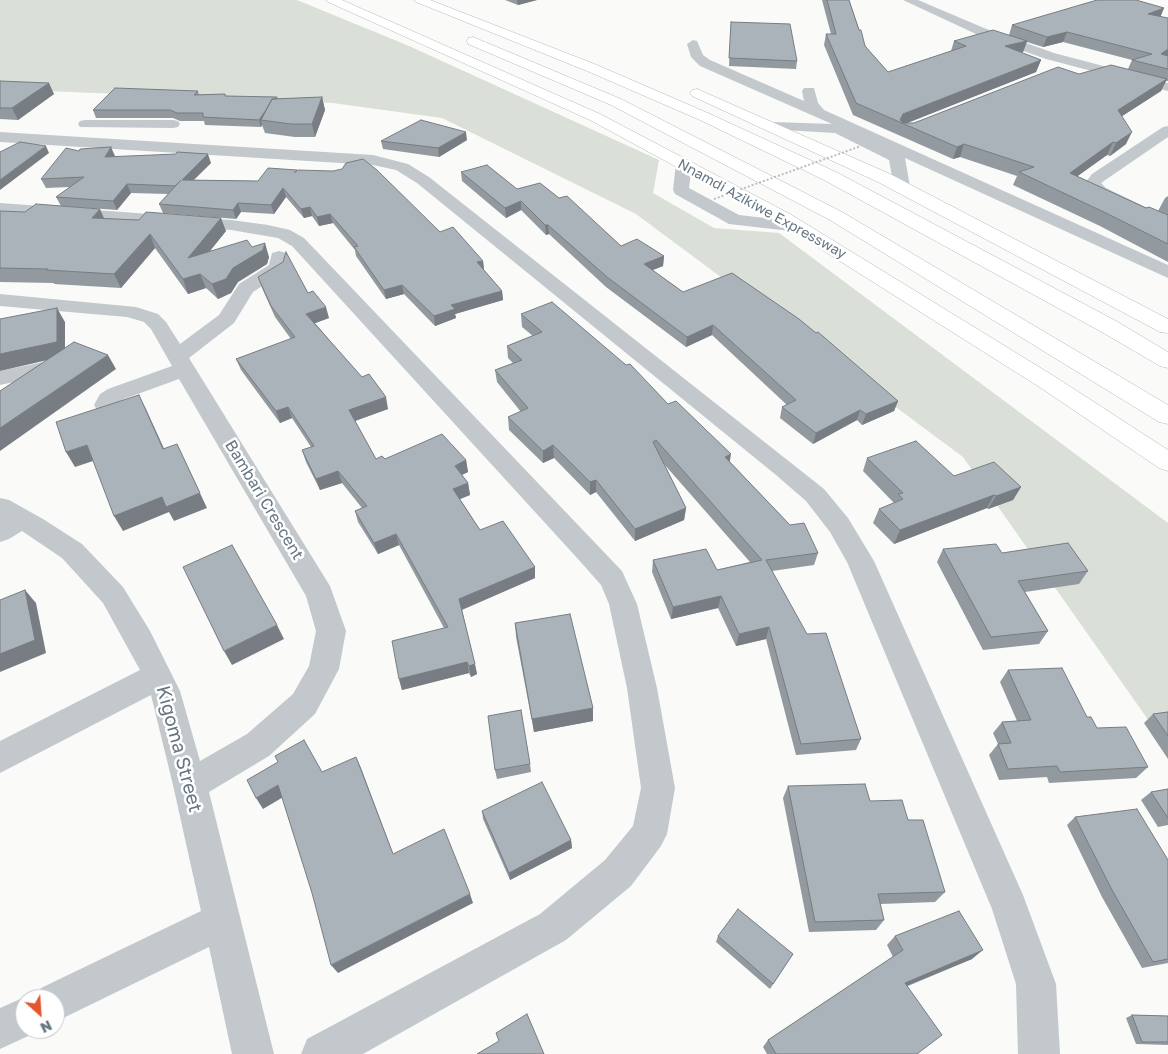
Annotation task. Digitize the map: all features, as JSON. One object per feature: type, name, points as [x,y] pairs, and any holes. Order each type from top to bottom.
[{"type":"highway","name":"Nnamdi Azikiwe Expressway","points":[[332,0],[595,116],[799,227],[1049,382],[1168,462]]},
{"type":"highway","points":[[372,0],[390,7]]},
{"type":"highway","points":[[420,0],[592,68],[705,117],[830,176],[1083,312],[1168,361]]},
{"type":"highway","name":"Nnamdi Azikiwe Expressway","points":[[453,33],[616,102],[836,216],[1168,416]]},
{"type":"highway","points":[[592,68],[682,88],[772,126],[902,187],[1168,327]]},
{"type":"highway","points":[[616,102],[755,203]]},
{"type":"street","points":[[909,0],[988,34],[1050,56],[1168,87]]},
{"type":"street","points":[[988,34],[1006,29]]},
{"type":"street","points":[[692,44],[697,57],[705,63],[1168,272]]},
{"type":"street","points":[[1058,70],[1076,63]]},
{"type":"street","points":[[809,92],[811,104],[819,113]]},
{"type":"street","points":[[85,124],[173,124]]},
{"type":"street","points":[[107,143],[128,124]]},
{"type":"street","points":[[772,126],[838,129],[897,158],[902,187]]},
{"type":"street","points":[[1168,130],[1093,182],[1094,187],[1100,192],[1156,212],[1168,225]]},
{"type":"street","points":[[0,137],[373,160],[402,167],[431,186],[815,495],[839,525],[860,561],[1010,908],[1036,984],[1039,1054]]},
{"type":"street","points":[[684,164],[681,190],[735,220],[799,227]]},
{"type":"street","points":[[0,208],[231,225],[284,234],[298,242],[588,552],[612,579],[623,604],[642,688],[658,788],[649,834],[618,874],[553,927],[322,1054]]},
{"type":"street","points":[[105,405],[108,400],[120,392],[181,362],[228,319],[246,288],[278,268],[279,257]]},
{"type":"street","name":"Bambari Crescent","points":[[0,300],[129,311],[151,318],[159,326],[320,594],[331,631],[324,669],[304,704],[258,745],[190,785]]},
{"type":"street","points":[[0,378],[48,368]]},
{"type":"street","name":"Kigoma Street","points":[[7,519],[72,551],[113,595],[140,640],[165,691],[190,785],[253,1054]]},
{"type":"street","points":[[0,758],[158,676]]},
{"type":"street","points":[[65,997],[222,920]]},
{"type":"street","points":[[0,1029],[15,1022]]},
{"type":"path","points":[[714,199],[861,146]]},
{"type":"shaded area","points":[[0,0],[297,0],[409,46],[659,160],[653,193],[714,228],[779,233],[1168,523],[1168,748],[963,457],[636,214],[442,118],[333,103],[0,89]]},
{"type":"building","points":[[827,0],[849,0],[865,46],[888,72],[966,46],[954,41],[993,30],[1027,41],[1005,46],[1041,60],[903,114],[900,120],[903,123],[914,123],[1058,67],[1079,74],[1111,65],[1167,79],[1118,110],[1132,132],[1116,143],[1113,142],[1070,173],[1146,208],[1149,207],[1168,215],[1168,244],[1019,172],[1034,167],[964,144],[957,147],[856,103],[826,34],[836,34]]},
{"type":"building","points":[[1097,0],[1136,0],[1164,8],[1148,14],[1168,18],[1168,49],[1161,54],[1168,56],[1168,69],[1132,60],[1152,54],[1067,32],[1047,37],[1012,25]]},
{"type":"building","points":[[731,22],[790,24],[797,61],[729,58]]},
{"type":"building","points":[[0,81],[49,83],[12,108],[0,108]]},
{"type":"building","points":[[115,88],[198,91],[194,95],[225,94],[225,96],[277,97],[272,99],[259,120],[203,117],[203,113],[177,113],[170,110],[93,110]]},
{"type":"building","points":[[322,97],[312,124],[291,124],[261,120],[272,99]]},
{"type":"building","points":[[421,120],[466,132],[438,148],[381,141]]},
{"type":"building","points":[[20,142],[46,146],[0,180],[0,152]]},
{"type":"building","points":[[111,147],[105,157],[176,154],[177,152],[208,154],[182,180],[258,181],[268,168],[297,170],[294,173],[298,170],[333,171],[342,169],[346,163],[363,159],[377,170],[440,232],[453,227],[483,261],[477,262],[502,291],[451,305],[455,309],[434,316],[402,285],[384,290],[354,247],[358,246],[330,214],[317,217],[310,207],[301,209],[283,188],[271,205],[238,203],[233,210],[159,204],[181,180],[175,186],[127,184],[113,201],[56,197],[84,177],[41,179],[66,148],[79,151],[80,149]]},
{"type":"building","points":[[487,165],[517,189],[540,183],[559,198],[567,196],[621,246],[637,239],[664,256],[644,264],[683,292],[732,273],[799,319],[816,333],[818,332],[898,401],[866,414],[860,410],[816,433],[782,407],[796,400],[713,325],[687,337],[607,277],[548,225],[545,225],[521,201],[505,208],[461,172]]},
{"type":"building","points":[[36,204],[100,209],[92,218],[139,220],[146,212],[221,218],[188,258],[247,240],[252,247],[265,243],[263,250],[233,268],[226,279],[212,284],[200,274],[183,279],[150,234],[114,274],[48,269],[0,268],[0,211],[25,212]]},
{"type":"building","points":[[286,252],[308,293],[313,291],[326,307],[306,314],[362,377],[369,374],[386,397],[349,410],[376,459],[382,456],[385,459],[442,434],[466,460],[455,466],[468,483],[453,489],[480,530],[503,521],[535,567],[459,599],[475,664],[469,666],[467,662],[399,679],[392,641],[448,627],[396,534],[374,543],[355,511],[367,506],[338,471],[316,479],[302,450],[314,446],[288,407],[276,411],[236,359],[295,337],[271,306],[258,277],[283,262]]},
{"type":"building","points":[[552,302],[626,365],[630,364],[668,404],[676,401],[731,454],[725,457],[790,525],[804,523],[818,553],[766,560],[807,634],[826,633],[861,739],[801,744],[769,627],[739,634],[721,596],[673,607],[653,560],[706,549],[717,570],[762,560],[656,440],[653,442],[686,508],[635,529],[596,480],[590,482],[553,445],[543,451],[508,417],[528,408],[495,370],[522,360],[507,346],[542,332],[521,314]]},
{"type":"building","points":[[57,308],[57,342],[0,354],[0,319]]},
{"type":"building","points":[[74,342],[108,355],[0,428],[0,391]]},
{"type":"building","points":[[139,395],[163,449],[177,444],[200,493],[166,507],[162,497],[114,516],[87,445],[66,452],[56,422]]},
{"type":"building","points":[[916,441],[954,476],[994,462],[1021,487],[996,496],[994,495],[900,530],[879,509],[903,499],[898,494],[903,493],[867,458]]},
{"type":"building","points":[[1068,543],[1088,571],[1018,581],[1048,631],[991,637],[943,549],[996,544],[1002,553]]},
{"type":"building","points":[[232,545],[277,625],[224,651],[183,567]]},
{"type":"building","points":[[25,590],[35,640],[0,654],[0,600]]},
{"type":"building","points":[[570,614],[593,708],[532,719],[515,623]]},
{"type":"building","points":[[1062,668],[1087,717],[1091,717],[1097,728],[1126,727],[1148,767],[1060,772],[1057,766],[1008,769],[998,744],[1011,743],[1002,722],[1031,720],[1008,670]]},
{"type":"building","points":[[521,710],[530,764],[495,770],[488,716]]},
{"type":"building","points":[[1168,712],[1168,736],[1153,714]]},
{"type":"building","points":[[304,740],[322,772],[356,757],[393,854],[444,829],[470,894],[331,965],[312,893],[278,785],[256,798],[247,780],[278,762],[275,756]]},
{"type":"building","points":[[542,782],[571,840],[509,873],[482,811]]},
{"type":"building","points":[[865,784],[870,801],[902,800],[908,820],[923,820],[945,892],[878,894],[884,920],[815,922],[788,786]]},
{"type":"building","points":[[1168,789],[1168,818],[1151,792]]},
{"type":"building","points":[[1137,809],[1168,860],[1168,959],[1153,962],[1112,890],[1075,817]]},
{"type":"building","points":[[738,909],[793,954],[773,984],[718,936]]},
{"type":"building","points":[[959,911],[983,950],[905,983],[942,1035],[917,1054],[776,1054],[768,1040],[903,950],[895,936]]},
{"type":"building","points":[[527,1014],[544,1054],[477,1054],[499,1041],[496,1033]]},
{"type":"building","points":[[1132,1015],[1168,1016],[1168,1042],[1142,1042]]}]
